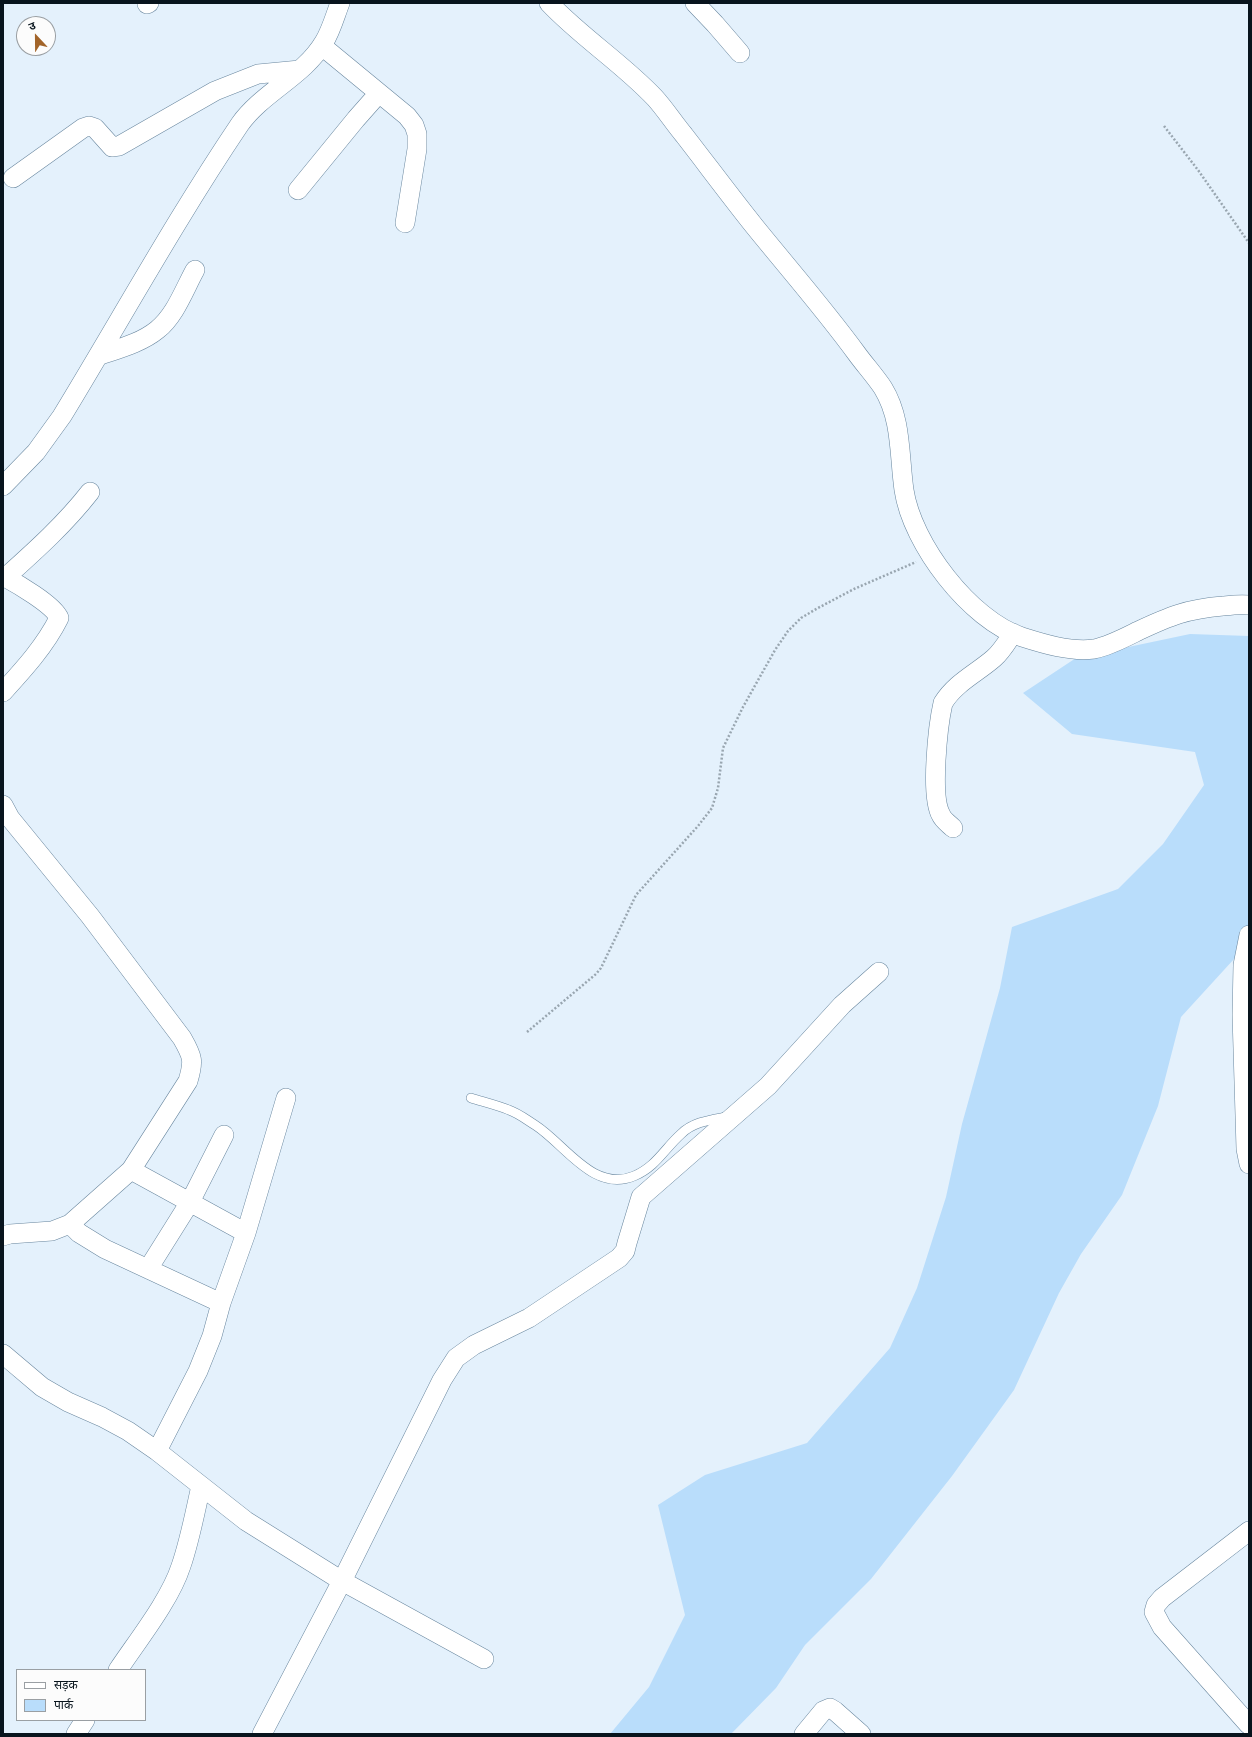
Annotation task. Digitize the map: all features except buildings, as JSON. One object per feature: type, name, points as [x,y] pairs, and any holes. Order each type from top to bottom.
[{"type":"street","points":[[3,486],[36,452],[62,416],[198,189],[241,123],[265,98],[300,70],[322,46],[340,3]]},
{"type":"street","points":[[548,3],[562,17],[611,57],[656,99],[737,205],[835,324],[883,388],[894,413],[900,441],[904,492],[914,524],[944,575],[984,616],[1013,633],[1054,646],[1075,649],[1095,649],[1113,643],[1180,613],[1195,608],[1249,605]]},
{"type":"street","points":[[695,3],[740,53]]},
{"type":"street","points":[[322,46],[407,116],[414,125],[417,134],[417,149],[404,223]]},
{"type":"street","points":[[13,178],[83,128],[89,126],[95,128],[112,147],[120,146],[215,91],[258,74],[300,70]]},
{"type":"street","points":[[298,190],[379,93]]},
{"type":"street","points":[[98,356],[145,338],[158,330],[168,319],[195,270]]},
{"type":"street","points":[[3,692],[37,654],[59,618],[50,606],[5,577],[47,541],[71,516],[90,492]]},
{"type":"street","points":[[953,828],[940,814],[935,778],[943,703],[948,695],[959,684],[996,656],[1013,633]]},
{"type":"street","points":[[3,805],[10,818],[90,916],[182,1038],[192,1055],[193,1065],[188,1081],[131,1170],[70,1224],[52,1231],[10,1234],[3,1236]]},
{"type":"street","points":[[1249,935],[1243,965],[1242,1016],[1246,1149],[1249,1164]]},
{"type":"street","points":[[262,1734],[342,1582],[435,1394],[456,1358],[474,1345],[529,1318],[619,1258],[628,1243],[641,1197],[768,1086],[842,1005],[879,972]]},
{"type":"street","points":[[156,1451],[198,1371],[212,1336],[221,1304],[246,1233],[286,1098]]},
{"type":"street","points":[[148,1269],[190,1202],[224,1135]]},
{"type":"street","points":[[131,1170],[246,1233]]},
{"type":"street","points":[[70,1224],[79,1233],[105,1249],[221,1304]]},
{"type":"street","points":[[3,1354],[42,1387],[68,1402],[102,1417],[128,1431],[246,1521],[342,1582],[484,1659]]},
{"type":"street","points":[[119,1669],[163,1602],[181,1567],[201,1486]]},
{"type":"street","points":[[1249,1531],[1162,1598],[1156,1605],[1154,1612],[1162,1627],[1249,1725]]},
{"type":"street","points":[[804,1734],[822,1711],[830,1708],[861,1734]]},
{"type":"street","points":[[76,1734],[85,1721]]},
{"type":"lane","points":[[471,1098],[510,1110],[537,1127],[592,1172],[606,1179],[615,1180],[624,1180],[636,1175],[651,1165],[667,1151],[680,1134],[689,1128],[707,1121],[733,1116]]},
{"type":"path","points":[[1164,126],[1198,170],[1249,243]]},
{"type":"path","points":[[527,1032],[596,974],[601,968],[636,895],[698,826],[712,808],[718,788],[723,748],[742,707],[775,650],[788,631],[801,618],[818,608],[854,589],[931,555]]},
{"type":"green space","points":[[1190,634],[1249,636],[1249,944],[1181,1017],[1158,1106],[1122,1195],[1081,1254],[1059,1293],[1014,1390],[952,1476],[871,1579],[805,1645],[776,1688],[731,1734],[610,1734],[649,1687],[685,1615],[658,1505],[705,1475],[807,1443],[890,1348],[917,1288],[946,1197],[962,1124],[1000,988],[1012,927],[1118,889],[1163,844],[1204,785],[1195,752],[1072,734],[1023,693],[1076,658]]}]
